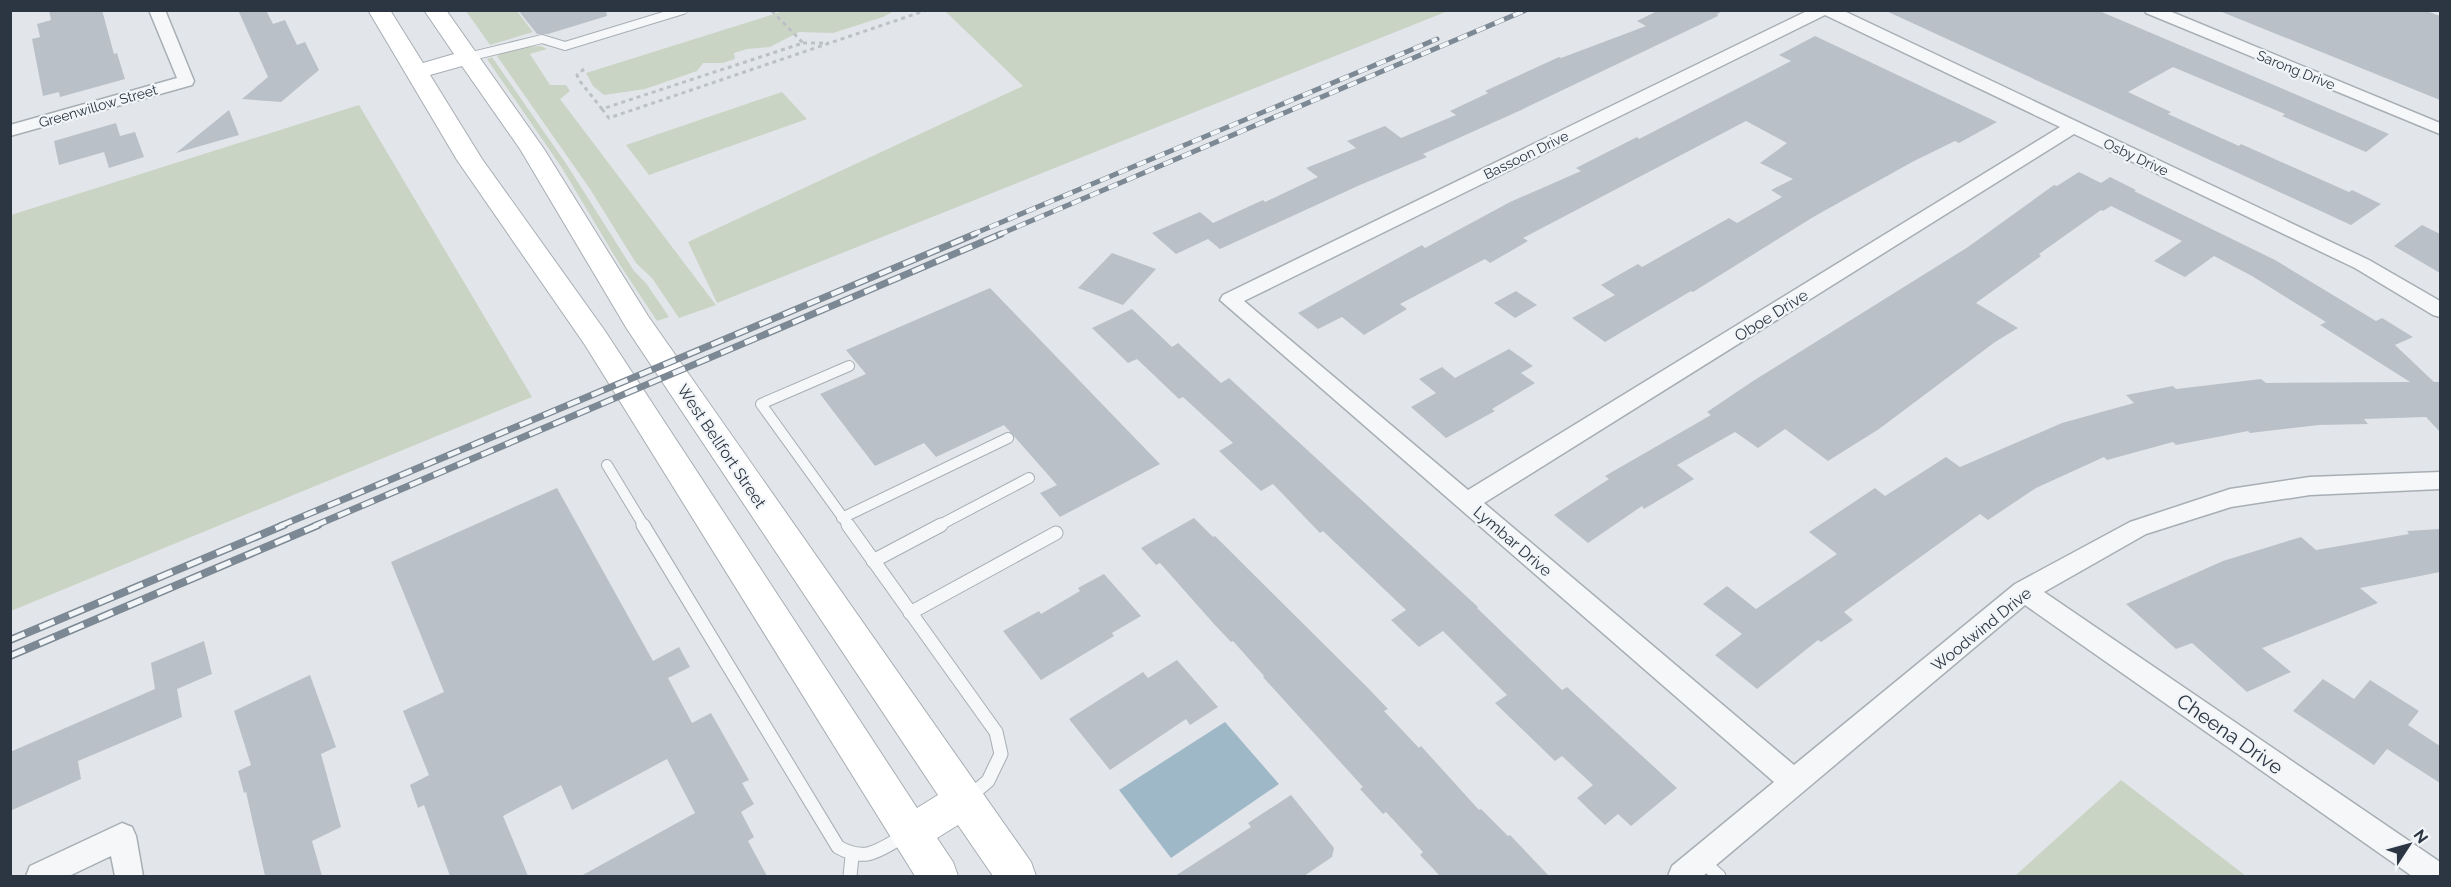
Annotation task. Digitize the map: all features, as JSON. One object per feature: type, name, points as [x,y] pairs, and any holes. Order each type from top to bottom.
[{"type":"main road","points":[[379,10],[470,160],[595,338],[938,876]]},
{"type":"main road","name":"West Bellfort Street","points":[[435,10],[532,149],[596,258],[648,339],[1016,876]]},
{"type":"main road","points":[[417,72],[468,57]]},
{"type":"main road","points":[[910,833],[964,801]]},
{"type":"street","name":"Greenwillow Street","points":[[10,131],[186,81],[157,10]]},
{"type":"street","name":"Bassoon Drive","points":[[1230,300],[1822,10]]},
{"type":"street","name":"Osby Drive","points":[[1828,10],[2362,264],[2440,310]]},
{"type":"street","name":"Sarong Drive","points":[[2152,10],[2440,129]]},
{"type":"street","name":"Oboe Drive","points":[[1468,502],[2073,127]]},
{"type":"street","name":"Lymbar Drive","points":[[1230,300],[1795,783]]},
{"type":"street","name":"Woodwind Drive","points":[[1701,871],[1795,783],[2024,591],[2138,528],[2230,498],[2310,486],[2440,480]]},
{"type":"street","name":"Cheena Drive","points":[[2024,591],[2436,876]]},
{"type":"street","points":[[40,876],[122,836],[129,876]]},
{"type":"lane","points":[[468,57],[542,39],[565,46],[683,10]]},
{"type":"lane","points":[[849,366],[761,404],[996,732],[1001,754],[988,781],[964,801]]},
{"type":"lane","points":[[842,518],[1008,438]]},
{"type":"lane","points":[[607,465],[838,848],[852,857],[868,855],[910,833]]},
{"type":"lane","points":[[873,561],[1029,478]]},
{"type":"lane","points":[[910,613],[1056,533]]},
{"type":"lane","points":[[850,876],[852,857]]},
{"type":"path","points":[[771,10],[802,43]]},
{"type":"path","points":[[584,69],[577,75],[579,80],[609,118],[927,10]]},
{"type":"path","points":[[602,109],[802,43],[834,43]]},
{"type":"green space","points":[[787,10],[894,11],[883,17],[833,33],[799,32],[770,47],[747,49],[734,53],[735,59],[723,63],[703,63],[697,71],[645,89],[604,95],[593,86],[586,73]]},
{"type":"green space","points":[[466,11],[517,11],[533,32],[490,45]]},
{"type":"green space","points":[[945,11],[1448,11],[717,303],[688,242],[1023,86]]},
{"type":"green space","points":[[541,46],[547,49],[530,54],[550,85],[566,85],[570,91],[560,99],[716,305],[679,318],[652,278],[636,263],[590,189],[497,56],[512,49]]},
{"type":"green space","points":[[492,57],[567,165],[634,271],[646,283],[669,317],[657,321],[620,265],[562,168],[487,59]]},
{"type":"green space","points":[[782,92],[807,119],[649,175],[626,145]]},
{"type":"green space","points":[[359,105],[532,397],[11,611],[11,215]]},
{"type":"green space","points":[[2121,780],[2246,876],[2015,876]]},
{"type":"water","points":[[1225,722],[1279,784],[1171,858],[1119,790]]},
{"type":"building","points":[[49,10],[102,10],[114,54],[117,53],[125,79],[60,97],[59,92],[43,96],[32,39],[40,37],[37,24],[51,20]]},
{"type":"building","points":[[238,10],[266,10],[273,24],[285,20],[297,45],[305,42],[319,70],[281,102],[242,99],[268,77]]},
{"type":"building","points":[[518,10],[606,10],[607,16],[548,34],[537,34]]},
{"type":"building","points":[[1659,10],[1723,11],[1717,14],[1718,16],[1519,111],[1423,154],[1427,157],[1220,249],[1208,239],[1176,254],[1152,233],[1200,212],[1213,223],[1263,200],[1265,202],[1318,177],[1306,168],[1356,148],[1347,141],[1385,126],[1401,138],[1456,115],[1450,111],[1488,93],[1485,91],[1559,57],[1646,26],[1637,21]]},
{"type":"building","points":[[1884,10],[2097,10],[2389,134],[2366,152],[2282,116],[2285,114],[2173,67],[2128,92],[2171,112],[2168,114],[2239,146],[2241,144],[2381,204],[2351,225]]},
{"type":"building","points":[[2217,10],[2424,10],[2440,16],[2440,100]]},
{"type":"building","points":[[1815,36],[1997,122],[1959,143],[1955,141],[1914,161],[1815,216],[1693,292],[1691,291],[1605,342],[1572,318],[1615,295],[1601,285],[1638,264],[1642,267],[1729,218],[1737,223],[1782,197],[1771,190],[1793,179],[1760,163],[1787,143],[1746,121],[1523,238],[1528,241],[1490,263],[1485,259],[1400,304],[1407,309],[1364,335],[1342,317],[1318,329],[1298,313],[1422,245],[1425,248],[1510,202],[1581,171],[1576,168],[1637,137],[1639,139],[1791,61],[1779,55]]},
{"type":"building","points":[[229,110],[239,135],[176,153]]},
{"type":"building","points":[[116,123],[120,136],[135,132],[144,157],[109,168],[104,152],[59,165],[54,141]]},
{"type":"building","points":[[2079,172],[2101,183],[2110,177],[2275,260],[2376,321],[2382,318],[2413,337],[2395,345],[2434,382],[2440,382],[2440,432],[2426,417],[2364,419],[2368,424],[2319,425],[2250,433],[2248,431],[2176,445],[2173,442],[2107,460],[2104,457],[2036,488],[1988,520],[1980,514],[1844,612],[1853,620],[1821,642],[1818,640],[1757,689],[1715,655],[1742,634],[1703,604],[1727,586],[1756,609],[1837,554],[1809,532],[1875,488],[1885,496],[1946,457],[1960,467],[2062,423],[2134,403],[2126,395],[2173,386],[2176,389],[2261,379],[2266,383],[2410,382],[2320,325],[2326,322],[2252,276],[2214,256],[2185,277],[2154,261],[2182,241],[2111,206],[2101,210],[2039,254],[2041,256],[1976,303],[2018,328],[1995,342],[1879,429],[1828,461],[1785,429],[1758,448],[1735,432],[1677,465],[1694,479],[1644,509],[1642,506],[1588,543],[1554,515],[1609,479],[1605,476],[1711,415],[1707,412],[1753,381],[1968,247],[2054,185],[2057,186]]},
{"type":"building","points":[[2422,225],[2440,234],[2440,273],[2394,246]]},
{"type":"building","points":[[1112,253],[1156,269],[1123,305],[1078,288]]},
{"type":"building","points":[[990,288],[1160,464],[1060,517],[1040,493],[1057,485],[1004,425],[936,457],[924,443],[875,466],[820,394],[866,374],[846,350]]},
{"type":"building","points":[[1516,291],[1537,305],[1515,318],[1494,303]]},
{"type":"building","points":[[1132,309],[1172,347],[1178,343],[1221,383],[1229,378],[1478,607],[1562,690],[1567,687],[1677,788],[1631,826],[1618,814],[1605,825],[1577,798],[1593,785],[1562,756],[1555,761],[1495,703],[1507,695],[1443,631],[1419,647],[1391,620],[1406,610],[1323,531],[1320,533],[1273,484],[1261,491],[1219,451],[1233,443],[1183,397],[1179,399],[1137,359],[1128,363],[1092,328]]},
{"type":"building","points":[[1509,349],[1533,366],[1521,373],[1535,383],[1492,409],[1495,411],[1446,438],[1411,407],[1436,393],[1419,379],[1442,367],[1455,378]]},
{"type":"building","points":[[557,488],[653,661],[679,647],[690,667],[668,678],[692,723],[711,713],[749,780],[742,783],[754,804],[741,812],[754,837],[748,841],[767,876],[581,876],[695,813],[667,759],[572,810],[561,785],[503,816],[528,876],[450,876],[424,805],[418,808],[410,785],[429,775],[403,711],[444,692],[391,562]]},
{"type":"building","points":[[1194,518],[1213,537],[1215,536],[1369,689],[1388,709],[1384,711],[1419,748],[1421,746],[1479,810],[1481,809],[1508,836],[1510,835],[1549,876],[1440,876],[1420,855],[1423,852],[1386,812],[1383,814],[1360,789],[1363,787],[1233,641],[1231,642],[1214,624],[1160,563],[1156,565],[1141,548]]},
{"type":"building","points":[[2440,529],[2440,572],[2360,588],[2378,603],[2262,648],[2291,672],[2247,692],[2192,643],[2176,649],[2126,604],[2223,561],[2301,537],[2316,550],[2409,534],[2407,531]]},
{"type":"building","points":[[1104,574],[1141,616],[1112,633],[1114,636],[1041,680],[1003,631],[1039,611],[1041,614],[1080,591],[1078,588]]},
{"type":"building","points":[[204,641],[212,674],[177,689],[182,717],[78,761],[81,779],[10,811],[10,752],[155,689],[151,663]]},
{"type":"building","points":[[1177,660],[1218,707],[1190,725],[1186,719],[1110,770],[1069,719],[1143,672],[1148,678]]},
{"type":"building","points":[[310,675],[336,747],[321,754],[341,827],[312,841],[322,876],[265,876],[246,792],[244,793],[238,771],[251,765],[234,711]]},
{"type":"building","points":[[2323,679],[2354,699],[2370,680],[2419,711],[2408,725],[2440,746],[2440,783],[2387,749],[2374,765],[2293,711]]},
{"type":"building","points":[[1291,795],[1334,848],[1332,857],[1304,876],[1175,876],[1251,827],[1248,823]]},
{"type":"railway","points":[[998,235],[1526,10]]},
{"type":"railway","points":[[971,235],[1437,39]]},
{"type":"railway","points":[[280,526],[975,234]]},
{"type":"railway","points":[[314,526],[1001,234]]},
{"type":"railway","points":[[10,640],[284,525]]},
{"type":"railway","points":[[10,656],[318,525]]}]
